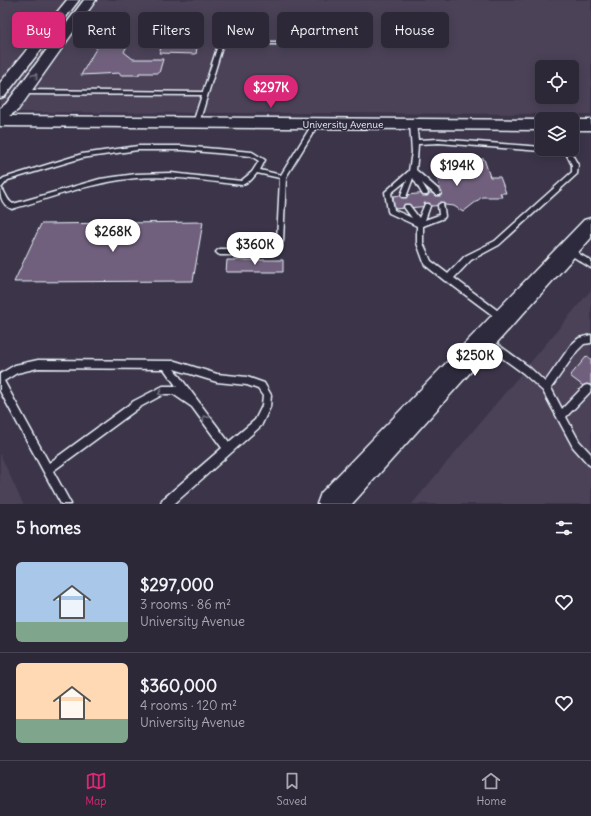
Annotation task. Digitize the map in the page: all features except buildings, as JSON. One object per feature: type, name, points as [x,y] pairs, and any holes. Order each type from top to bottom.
[{"type":"street","points":[[0,93],[73,0]]},
{"type":"street","points":[[0,115],[12,107],[24,92],[90,0]]},
{"type":"street","name":"University Avenue","points":[[0,121],[535,125]]},
{"type":"street","points":[[579,125],[591,125]]},
{"type":"street","points":[[332,504],[591,225]]},
{"type":"lane","points":[[196,123],[220,42],[277,43]]},
{"type":"lane","points":[[24,92],[205,94]]},
{"type":"lane","points":[[220,252],[268,252],[275,248],[280,241],[283,176],[316,123]]},
{"type":"lane","points":[[404,195],[413,171],[416,142],[413,124]]},
{"type":"lane","points":[[416,142],[439,141],[535,148]]},
{"type":"lane","points":[[0,186],[6,179],[82,156],[138,148],[182,148],[252,154],[262,160],[257,171],[248,180],[242,183],[171,175],[136,176],[100,181],[12,207],[6,203],[1,194]]},
{"type":"lane","points":[[448,279],[468,258],[497,243],[572,177],[575,173],[576,165],[571,156]]},
{"type":"lane","points":[[257,171],[283,176]]},
{"type":"lane","points":[[413,171],[438,193]]},
{"type":"lane","points":[[413,171],[424,194]]},
{"type":"lane","points":[[413,171],[388,192],[392,211],[420,225],[442,216],[441,205]]},
{"type":"lane","points":[[427,206],[420,225],[420,243],[428,263],[503,320]]},
{"type":"lane","points":[[408,207],[420,225]]},
{"type":"lane","points":[[568,250],[591,265]]},
{"type":"lane","points":[[546,388],[574,348],[582,341],[591,339]]},
{"type":"lane","points":[[484,340],[526,370],[546,388],[576,444],[591,461]]},
{"type":"lane","points":[[66,504],[0,380],[15,369],[38,364],[175,364],[217,378],[247,381],[261,386],[267,395],[266,407],[258,423],[166,504]]},
{"type":"lane","points":[[166,364],[229,449]]},
{"type":"lane","points":[[561,416],[587,389]]},
{"type":"lane","points":[[48,469],[138,404],[163,390],[174,390],[195,404]]},
{"type":"shaded area","points":[[0,0],[591,0],[591,114],[579,114],[579,112],[535,112],[535,114],[0,112]]},
{"type":"shaded area","points":[[591,290],[591,504],[412,504]]},
{"type":"shaded area","points":[[0,454],[23,504],[0,504]]}]
